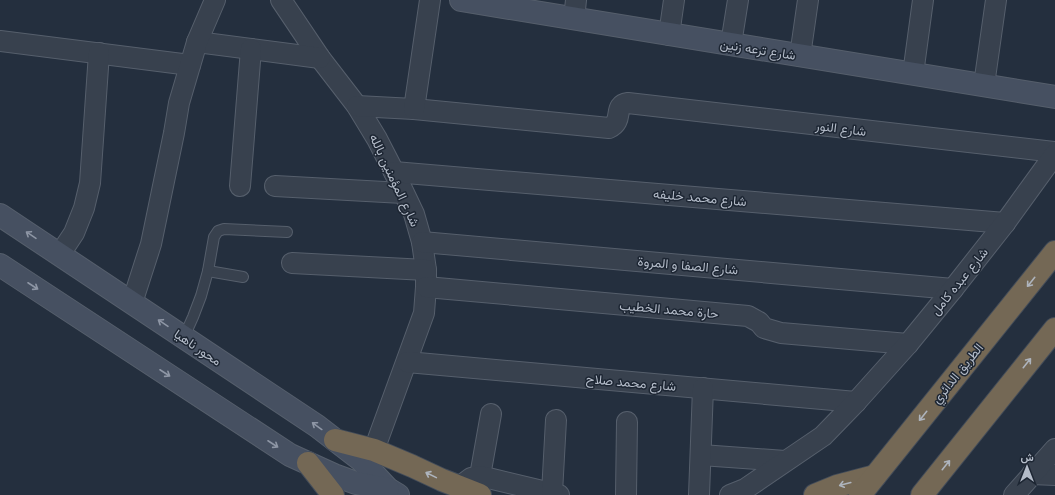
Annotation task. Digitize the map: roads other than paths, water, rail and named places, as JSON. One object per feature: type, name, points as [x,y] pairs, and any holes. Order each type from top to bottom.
[{"type":"highway","name":"الطريق الدائري","points":[[860,495],[1055,252]]},
{"type":"highway","points":[[922,495],[1055,329]]},
{"type":"highway","points":[[335,440],[374,450],[459,487],[480,486]]},
{"type":"highway","points":[[308,463],[333,495]]},
{"type":"highway","points":[[815,495],[837,486],[875,476]]},
{"type":"main road","name":"شارع ترعه زنين","points":[[460,0],[575,10],[669,35],[1055,97]]},
{"type":"main road","name":"محور ناهيا","points":[[0,215],[317,426],[361,460],[393,492]]},
{"type":"main road","name":"محور ناهيا","points":[[0,264],[290,455],[356,483],[393,492]]},
{"type":"street","points":[[132,302],[152,244],[179,103],[197,42],[215,0]]},
{"type":"street","name":"شارع المؤمنين بالله","points":[[282,0],[320,58],[357,106],[377,139],[414,214],[422,242],[426,279],[424,313],[374,450]]},
{"type":"street","points":[[357,106],[414,108],[430,0]]},
{"type":"street","points":[[669,35],[674,0]]},
{"type":"street","points":[[731,44],[738,0]]},
{"type":"street","points":[[800,56],[808,0]]},
{"type":"street","points":[[913,74],[923,0]]},
{"type":"street","points":[[984,85],[996,0]]},
{"type":"street","points":[[0,41],[190,65]]},
{"type":"street","points":[[197,42],[320,58]]},
{"type":"street","points":[[240,186],[251,49]]},
{"type":"street","points":[[60,254],[74,233],[84,208],[90,183],[99,53]]},
{"type":"street","name":"شارع النور","points":[[414,108],[609,128],[617,121],[620,108],[628,103],[1055,153]]},
{"type":"street","name":"شارع عبده كامل","points":[[730,495],[745,489],[823,436],[856,402],[908,344],[953,289],[1005,223],[1055,153]]},
{"type":"street","name":"شارع محمد خليفه","points":[[394,172],[1005,223]]},
{"type":"street","points":[[275,186],[404,193]]},
{"type":"street","name":"شارع الصفا و المروة","points":[[422,242],[953,289]]},
{"type":"street","name":"حارة محمد الخطيب","points":[[292,263],[748,316],[759,322],[764,328],[782,333],[908,344]]},
{"type":"street","name":"شارع محمد صلاح","points":[[407,362],[856,402]]},
{"type":"street","points":[[700,495],[703,388]]},
{"type":"street","points":[[491,414],[480,486],[556,494],[556,420]]},
{"type":"street","points":[[626,495],[628,422]]},
{"type":"street","points":[[1014,495],[1055,448]]},
{"type":"street","points":[[701,455],[785,461]]},
{"type":"street","points":[[1032,474],[1055,475]]},
{"type":"lane","points":[[184,337],[201,296],[208,271],[214,237],[218,231],[221,229],[287,232]]},
{"type":"lane","points":[[208,271],[243,278]]}]
